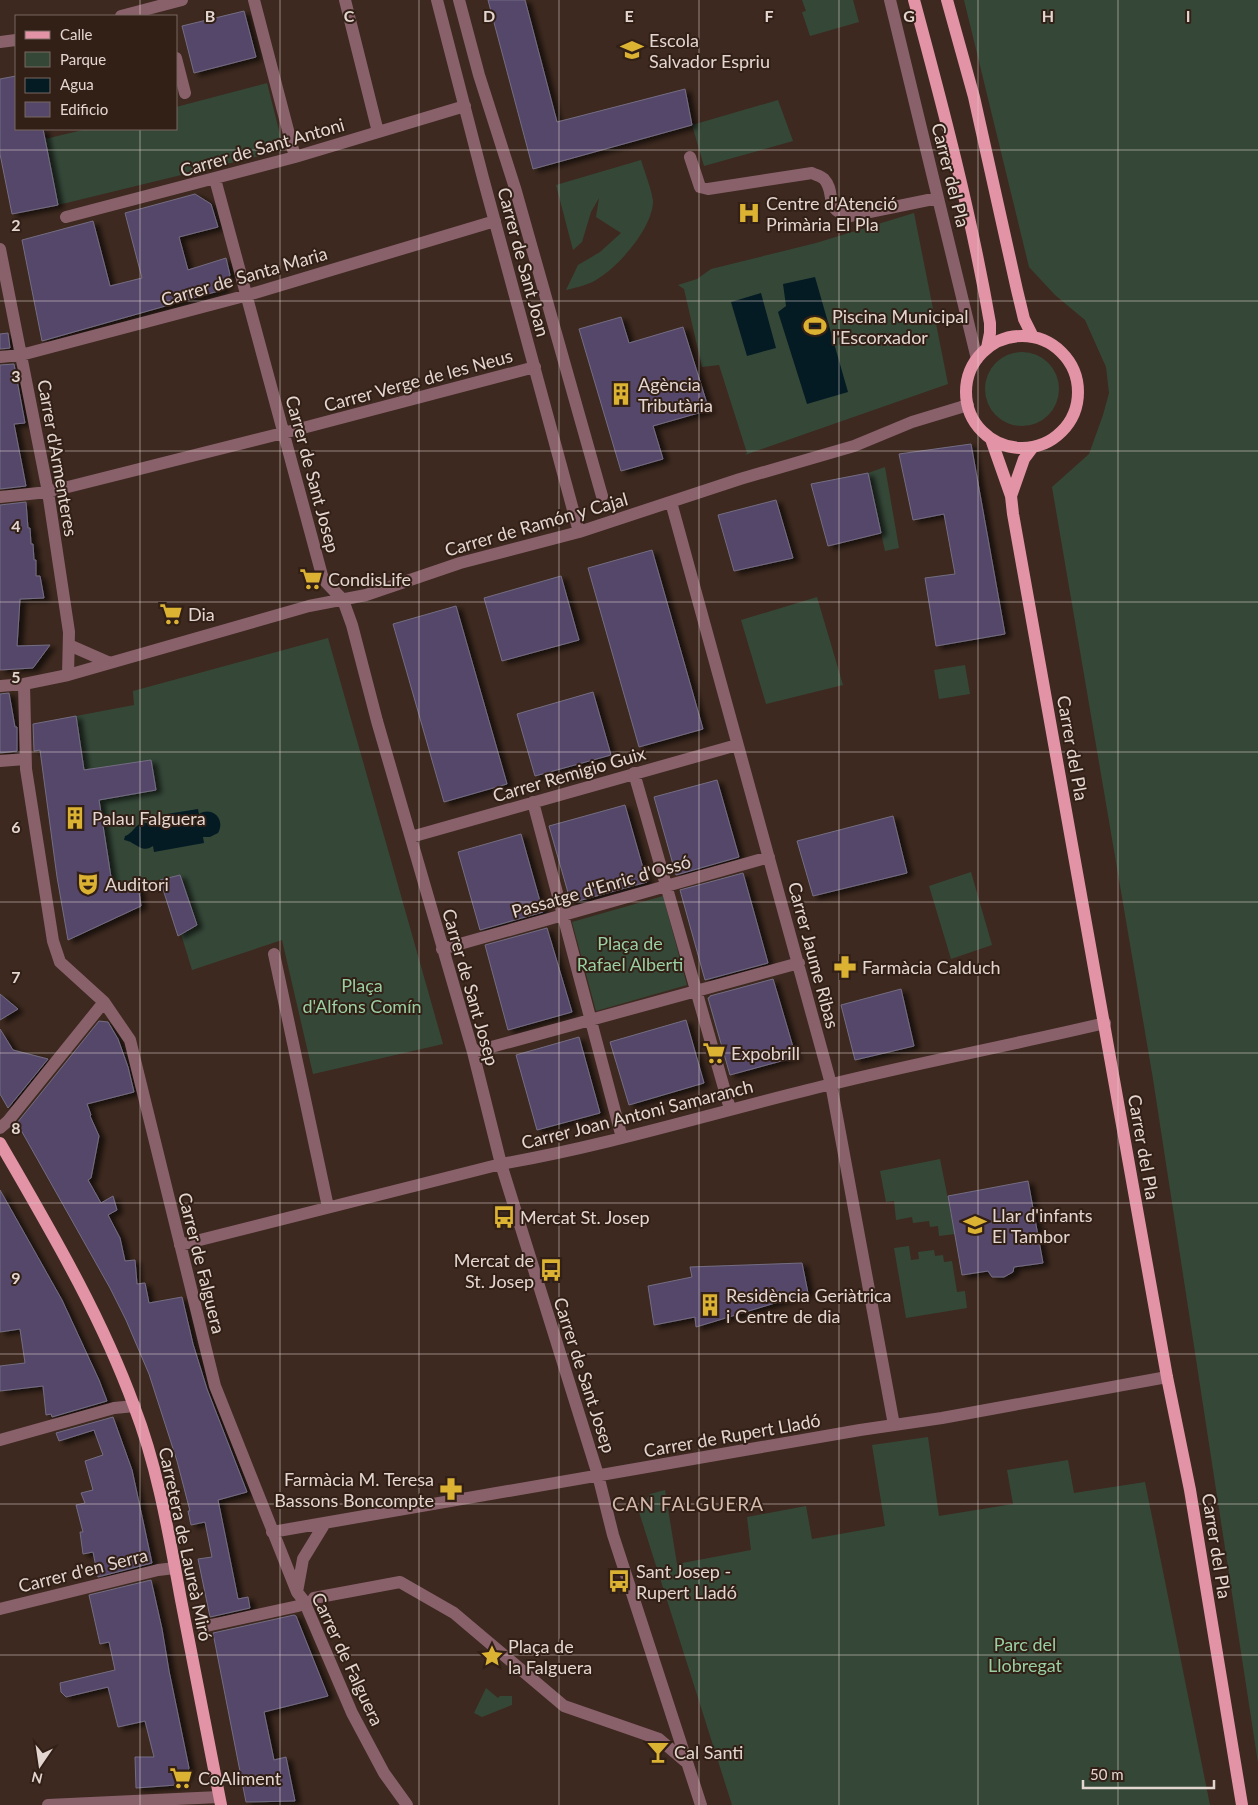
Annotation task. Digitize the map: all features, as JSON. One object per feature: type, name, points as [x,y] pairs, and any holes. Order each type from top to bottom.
[{"type":"main road","name":"Carrer del Pla","points":[[914,0],[969,213],[990,323],[987,348]]},
{"type":"main road","points":[[947,0],[974,97],[1016,290],[1024,319],[1033,337]]},
{"type":"main road","points":[[1020,336],[1033,337],[1049,343],[1063,354],[1075,374],[1078,390],[1074,413],[1066,426],[1048,442],[1033,447],[1020,448],[1008,446],[991,438],[978,426],[968,406],[966,395],[968,378],[977,359],[987,348],[1009,338],[1020,336]]},
{"type":"main road","name":"Carrer del Pla","points":[[991,438],[1011,496],[1012,514],[1190,1490],[1242,1805]]},
{"type":"main road","name":"Carrer del Pla","points":[[1011,496],[1024,459],[1033,447]]},
{"type":"main road","name":"Carretera de Laureà Miró","points":[[0,1143],[68,1261],[110,1346],[135,1406],[154,1470],[220,1801]]},
{"type":"street","points":[[130,15],[164,11],[182,0]]},
{"type":"street","points":[[254,0],[295,157]]},
{"type":"street","points":[[345,0],[378,132]]},
{"type":"street","name":"Carrer de Sant Joan","points":[[437,0],[579,532]]},
{"type":"street","name":"Carrer de Sant Joan","points":[[459,0],[515,188],[602,496]]},
{"type":"street","name":"Carrer del Pla","points":[[890,0],[977,359]]},
{"type":"street","points":[[0,42],[15,40]]},
{"type":"street","points":[[178,66],[185,93]]},
{"type":"street","name":"Carrer de Sant Antoni","points":[[66,217],[216,179],[465,106]]},
{"type":"street","points":[[690,157],[700,186],[708,189],[812,173],[823,178],[830,189],[830,198],[835,209],[841,214],[850,216],[938,198]]},
{"type":"street","name":"Carrer de Sant Josep","points":[[216,179],[323,579],[343,600],[352,625],[442,949],[473,1052],[501,1164],[598,1475],[613,1535],[700,1805]]},
{"type":"street","name":"Carrer de Santa Maria","points":[[0,356],[21,354],[248,295],[495,221]]},
{"type":"street","name":"Carrer d'Armenteres","points":[[0,249],[48,492],[69,632],[68,675]]},
{"type":"street","name":"Carrer Verge de les Neus","points":[[0,496],[48,492],[284,433],[535,367]]},
{"type":"street","name":"Carrer de Ramón y Cajal","points":[[0,686],[24,684],[68,675],[309,606],[366,594],[460,563],[579,532],[740,479],[854,446],[912,422],[968,406]]},
{"type":"street","name":"Carrer Jaume Ribas","points":[[671,502],[831,1084],[894,1425]]},
{"type":"street","points":[[69,645],[110,663]]},
{"type":"street","name":"Carrer de Falguera","points":[[24,684],[25,759],[53,941],[60,962],[104,1002],[130,1040],[215,1386],[297,1592],[304,1601],[352,1713],[384,1773],[407,1805]]},
{"type":"street","name":"Carrer Remigio Guix","points":[[411,837],[737,744]]},
{"type":"street","points":[[0,761],[25,759]]},
{"type":"street","points":[[634,773],[668,886],[695,991],[730,1109]]},
{"type":"street","points":[[533,802],[622,1138]]},
{"type":"street","name":"Passatge d'Enric d'Ossó","points":[[442,949],[769,857]]},
{"type":"street","points":[[274,954],[328,1207]]},
{"type":"street","points":[[473,1052],[799,963]]},
{"type":"street","points":[[0,1128],[8,1121],[104,1002]]},
{"type":"street","name":"Carrer Joan Antoni Samaranch","points":[[180,1245],[501,1164],[537,1158],[622,1138],[831,1084],[1104,1022]]},
{"type":"street","name":"Carrer de Rupert Lladó","points":[[272,1532],[598,1475],[942,1418],[1168,1377]]},
{"type":"street","points":[[0,1440],[114,1408],[135,1406]]},
{"type":"street","name":"Carrer de Falguera","points":[[297,1592],[303,1559],[325,1523]]},
{"type":"street","name":"Carrer d'en Serra","points":[[0,1609],[158,1570],[175,1568]]},
{"type":"street","points":[[314,1598],[400,1582],[454,1613],[564,1706],[659,1739],[686,1762]]},
{"type":"street","points":[[202,1627],[298,1606]]},
{"type":"street","points":[[48,1805],[196,1797],[220,1801]]},
{"type":"green space","points":[[802,0],[853,0],[859,22],[810,36],[802,12],[806,11]]},
{"type":"green space","points":[[964,0],[1258,0],[1258,1763],[1153,1079],[1052,487],[1089,454],[1109,393],[1106,367],[1085,320],[1055,295],[1029,267]]},
{"type":"green space","points":[[267,83],[284,150],[58,205],[45,139],[83,130],[178,130],[178,106]]},
{"type":"green space","points":[[778,100],[793,141],[704,166],[692,125]]},
{"type":"green space","points":[[641,160],[653,201],[648,222],[625,255],[607,272],[583,286],[566,290],[578,265],[600,252],[621,233],[596,217],[599,198],[591,212],[582,242],[573,250],[556,185]]},
{"type":"green space","name":"Piscina Municipal l'Escorxador","points":[[914,213],[948,384],[745,455],[747,453],[719,365],[702,367],[684,289],[678,285],[697,279],[711,269],[816,243]]},
{"type":"green space","points":[[1022,352],[1036,355],[1048,363],[1056,375],[1059,389],[1056,403],[1048,415],[1036,423],[1022,426],[1008,423],[996,415],[988,403],[985,389],[988,375],[996,363],[1008,355]]},
{"type":"green space","points":[[885,467],[899,548],[885,551],[868,473]]},
{"type":"green space","points":[[817,597],[843,685],[766,704],[741,620]]},
{"type":"green space","name":"Plaça d'Alfons Comín","points":[[328,638],[443,1044],[313,1074],[282,940],[192,970],[181,934],[197,925],[180,875],[113,890],[99,800],[156,790],[151,760],[84,770],[76,716],[134,705],[133,691]]},
{"type":"green space","points":[[965,665],[970,694],[939,699],[934,670]]},
{"type":"green space","points":[[971,872],[992,945],[951,959],[929,886]]},
{"type":"green space","name":"Plaça de Rafael Alberti","points":[[663,896],[687,985],[596,1011],[572,922]]},
{"type":"green space","points":[[940,1159],[955,1234],[939,1236],[938,1226],[930,1227],[929,1221],[913,1223],[912,1217],[896,1220],[894,1201],[886,1202],[880,1171]]},
{"type":"green space","points":[[909,1246],[911,1260],[919,1259],[918,1252],[934,1250],[935,1256],[943,1255],[944,1262],[952,1261],[957,1292],[965,1291],[967,1308],[906,1318],[894,1248]]},
{"type":"green space","name":"Parc del Llobregat","points":[[928,1437],[939,1516],[1013,1504],[1007,1470],[1068,1460],[1074,1493],[1145,1482],[1210,1805],[732,1805],[639,1512],[650,1494],[665,1490],[677,1564],[751,1550],[747,1517],[806,1506],[812,1539],[885,1526],[872,1445]]},
{"type":"green space","points":[[486,1688],[498,1698],[500,1696],[512,1696],[512,1705],[482,1717],[474,1713]]},
{"type":"water","points":[[815,277],[848,392],[807,404],[778,312],[786,306],[783,284]]},
{"type":"water","points":[[761,293],[776,348],[747,356],[731,302]]},
{"type":"water","points":[[198,809],[199,814],[204,812],[213,813],[220,823],[218,833],[210,837],[203,837],[204,843],[154,852],[153,846],[147,849],[142,848],[124,840],[125,836],[138,825],[149,823],[148,817]]},
{"type":"building","points":[[488,0],[525,0],[557,122],[685,89],[692,125],[533,169]]},
{"type":"building","points":[[244,11],[256,57],[194,73],[182,26]]},
{"type":"building","points":[[15,76],[15,130],[43,130],[58,205],[12,214],[0,154],[0,79]]},
{"type":"building","points":[[195,194],[211,204],[218,227],[179,237],[188,270],[226,258],[230,275],[222,290],[42,341],[22,240],[93,221],[110,286],[142,278],[125,213]]},
{"type":"building","points":[[621,317],[629,343],[683,327],[709,410],[653,426],[663,459],[621,471],[579,329]]},
{"type":"building","points":[[8,333],[10,348],[0,349],[0,334]]},
{"type":"building","points":[[14,364],[25,423],[14,424],[26,486],[0,489],[0,365]]},
{"type":"building","points":[[971,444],[1005,634],[936,646],[925,578],[955,574],[944,514],[913,520],[899,454]]},
{"type":"building","points":[[868,473],[881,533],[828,546],[811,484]]},
{"type":"building","points":[[776,500],[793,558],[734,571],[718,515]]},
{"type":"building","points":[[26,502],[28,528],[30,528],[31,544],[33,544],[34,560],[36,560],[36,576],[40,576],[44,598],[20,599],[17,646],[50,645],[33,668],[0,670],[0,505]]},
{"type":"building","points":[[652,550],[703,729],[639,747],[588,568]]},
{"type":"building","points":[[561,576],[579,640],[502,661],[484,598]]},
{"type":"building","points":[[456,606],[507,784],[444,802],[393,624]]},
{"type":"building","points":[[593,692],[611,755],[535,776],[517,714]]},
{"type":"building","points":[[9,693],[15,727],[17,727],[17,751],[0,753],[0,694]]},
{"type":"building","name":"Palau Falguera","points":[[76,716],[84,770],[151,760],[156,790],[99,800],[113,890],[138,885],[141,906],[68,940],[57,877],[40,750],[34,751],[33,724]]},
{"type":"building","points":[[717,780],[739,857],[676,875],[654,797]]},
{"type":"building","points":[[625,805],[647,882],[571,903],[549,826]]},
{"type":"building","points":[[893,816],[907,873],[813,896],[797,841]]},
{"type":"building","points":[[521,834],[543,912],[480,930],[458,852]]},
{"type":"building","points":[[743,873],[768,963],[705,980],[680,890]]},
{"type":"building","points":[[180,875],[197,925],[178,936],[160,880]]},
{"type":"building","points":[[547,928],[572,1012],[508,1030],[485,945]]},
{"type":"building","points":[[773,979],[796,1057],[730,1075],[708,998]]},
{"type":"building","points":[[901,989],[914,1046],[855,1060],[841,1005]]},
{"type":"building","points":[[0,994],[18,1009],[0,1020]]},
{"type":"building","points":[[686,1020],[704,1083],[629,1105],[610,1042]]},
{"type":"building","points":[[99,1021],[108,1022],[118,1039],[134,1092],[87,1104],[99,1136],[91,1178],[88,1180],[101,1203],[113,1196],[117,1210],[108,1215],[120,1238],[125,1261],[135,1260],[137,1284],[145,1283],[149,1303],[182,1297],[193,1344],[207,1389],[247,1492],[218,1500],[238,1599],[248,1597],[250,1608],[210,1617],[198,1559],[212,1557],[205,1522],[191,1525],[188,1511],[190,1511],[177,1461],[149,1374],[110,1288],[17,1123]]},
{"type":"building","points":[[0,1029],[13,1050],[48,1059],[8,1108],[0,1094]]},
{"type":"building","points":[[579,1037],[600,1113],[537,1130],[516,1055]]},
{"type":"building","points":[[1028,1181],[1043,1263],[1014,1267],[1013,1272],[1004,1277],[992,1277],[988,1271],[962,1275],[948,1196]]},
{"type":"building","points":[[0,1190],[62,1300],[107,1401],[52,1417],[51,1414],[46,1415],[43,1386],[0,1391],[0,1366],[25,1363],[20,1329],[0,1332]]},
{"type":"building","name":"Residència Geriàtrica i Centre de dia","points":[[802,1263],[808,1293],[696,1327],[695,1317],[654,1325],[648,1286],[692,1277],[690,1267]]},
{"type":"building","points":[[113,1417],[132,1470],[152,1563],[98,1577],[93,1552],[83,1554],[80,1532],[83,1532],[76,1505],[85,1503],[81,1493],[93,1490],[85,1461],[103,1455],[94,1430],[59,1441],[56,1433]]},
{"type":"building","points":[[151,1580],[189,1768],[186,1776],[176,1785],[136,1788],[135,1757],[154,1757],[145,1721],[118,1727],[108,1687],[66,1697],[61,1692],[60,1683],[115,1670],[109,1642],[100,1644],[89,1595]]},
{"type":"building","points":[[294,1615],[328,1696],[264,1712],[274,1760],[286,1757],[295,1801],[246,1802],[213,1633]]},
{"type":"place","name":"Escola Salvador Espriu","points":[[632,50]]},
{"type":"place","name":"Centre d'Atenció Primària El Pla","points":[[749,213]]},
{"type":"place","name":"Piscina Municipal l'Escorxador","points":[[815,326]]},
{"type":"place","name":"Agència Tributària","points":[[621,394]]},
{"type":"place","name":"CondisLife","points":[[311,579]]},
{"type":"place","name":"Dia","points":[[171,614]]},
{"type":"place","name":"Palau Falguera","points":[[75,818]]},
{"type":"place","name":"Auditori","points":[[88,884]]},
{"type":"place","name":"Farmàcia Calduch","points":[[845,967]]},
{"type":"place","name":"Expobrill","points":[[714,1053]]},
{"type":"place","name":"Mercat St. Josep","points":[[504,1217]]},
{"type":"place","name":"Llar d'infants El Tambor","points":[[975,1225]]},
{"type":"place","name":"Mercat de St. Josep","points":[[551,1270]]},
{"type":"place","name":"Residència Geriàtrica i Centre de dia","points":[[710,1305]]},
{"type":"place","name":"Farmàcia M. Teresa Bassons Boncompte","points":[[451,1489]]},
{"type":"place","name":"Sant Josep - Rupert Lladó","points":[[619,1581]]},
{"type":"place","name":"Plaça de la Falguera","points":[[492,1656]]},
{"type":"place","name":"Cal Santi","points":[[658,1752]]},
{"type":"place","name":"CoAliment","points":[[181,1778]]},
{"type":"district","name":"CAN FALGUERA","points":[[688,1503]]}]
